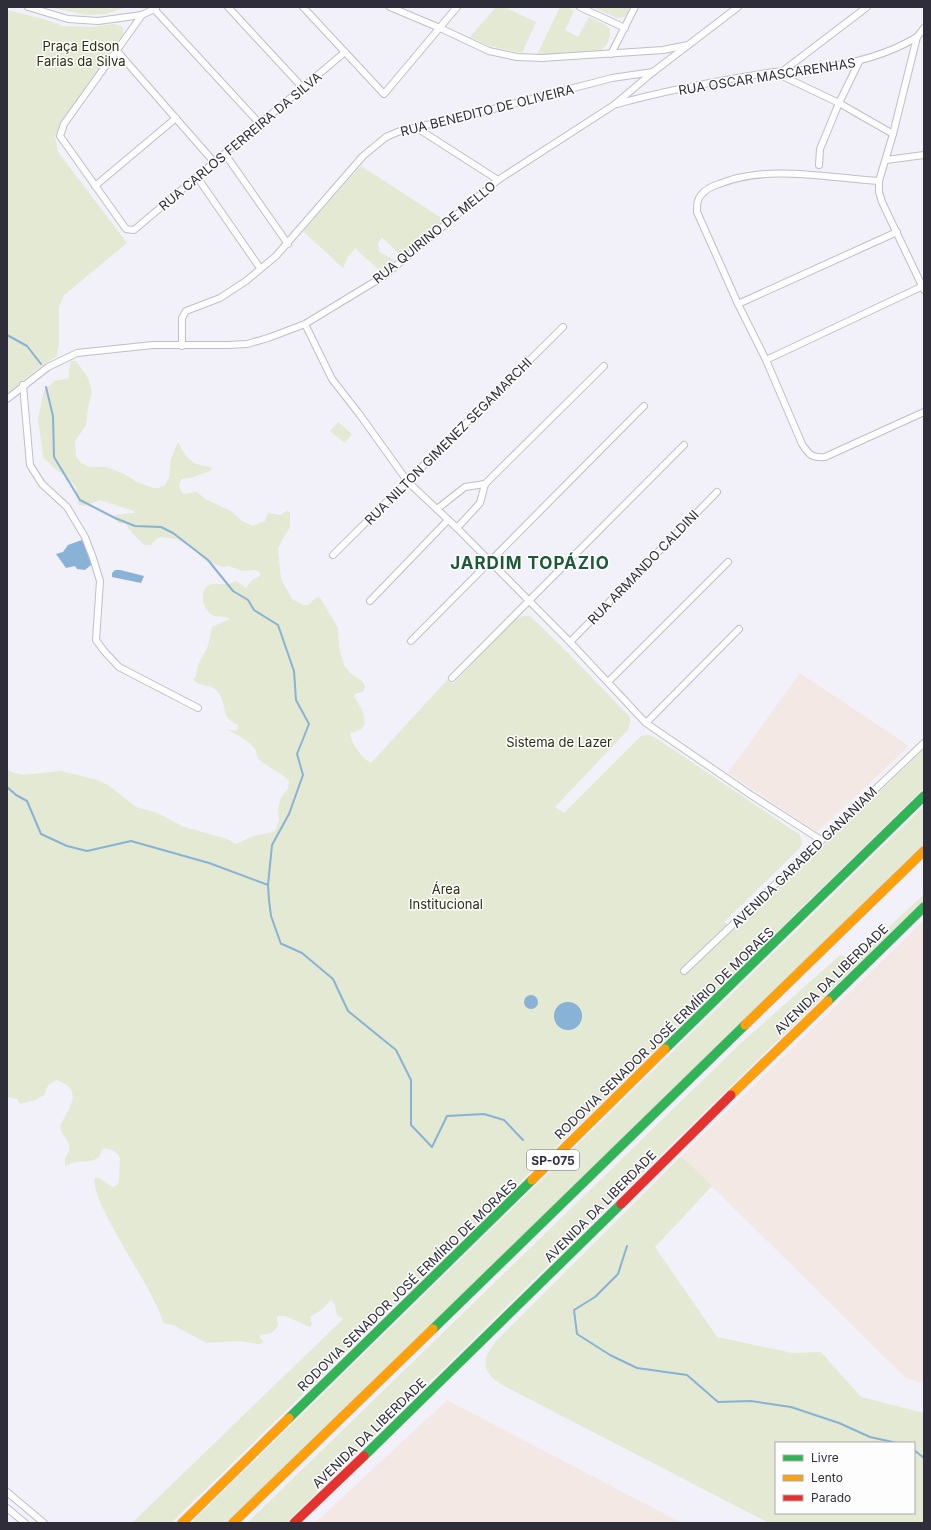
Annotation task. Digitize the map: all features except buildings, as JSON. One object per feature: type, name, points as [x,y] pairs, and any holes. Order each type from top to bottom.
[{"type":"main road","name":"RODOVIA SENADOR JOSÉ ERMÍRIO DE MORAES","points":[[182,1523],[924,796]]},
{"type":"main road","name":"SP-075","points":[[233,1523],[924,851]]},
{"type":"main road","name":"AVENIDA DA LIBERDADE","points":[[294,1523],[424,1398],[731,1094],[924,907]]},
{"type":"street","points":[[28,7],[68,19],[98,21],[142,15],[156,8],[260,124]]},
{"type":"street","points":[[228,7],[303,88]]},
{"type":"street","points":[[303,7],[384,94],[458,7]]},
{"type":"street","points":[[390,7],[489,51],[517,57],[542,58],[611,54],[663,50],[690,44]]},
{"type":"street","points":[[580,7],[625,28]]},
{"type":"street","points":[[611,54],[635,7]]},
{"type":"street","name":"RUA QUIRINO DE MELLO","points":[[7,399],[48,367],[77,353],[152,345],[182,346],[247,344],[306,324],[384,276],[498,180],[614,105],[653,72],[738,7]]},
{"type":"street","points":[[783,71],[867,7]]},
{"type":"street","points":[[142,15],[64,124],[60,136],[95,186],[176,118]]},
{"type":"street","points":[[766,360],[923,288],[880,197],[879,182],[893,134],[917,37],[924,28]]},
{"type":"street","name":"RUA OSCAR MASCARENHAS","points":[[614,105],[685,88],[774,72],[812,69],[859,62],[896,49],[917,37]]},
{"type":"street","points":[[116,50],[214,162]]},
{"type":"street","name":"RUA CARLOS FERREIRA DA SILVA","points":[[95,186],[126,229],[134,230],[345,52]]},
{"type":"street","points":[[819,165],[820,149],[839,103],[859,62]]},
{"type":"street","name":"RUA BENEDITO DE OLIVEIRA","points":[[182,346],[182,318],[186,311],[220,298],[246,281],[276,256],[363,156],[386,137],[400,131],[417,128],[612,78],[653,72]]},
{"type":"street","points":[[774,72],[839,103],[893,134]]},
{"type":"street","points":[[417,128],[498,180]]},
{"type":"street","points":[[225,154],[288,244]]},
{"type":"street","points":[[886,160],[924,154]]},
{"type":"street","points":[[879,182],[787,173],[750,175],[730,179],[709,188],[701,194],[697,202],[697,212],[738,304],[766,360],[802,444],[809,455],[816,458],[825,457],[924,412]]},
{"type":"street","points":[[197,176],[260,268]]},
{"type":"street","points":[[738,304],[897,232]]},
{"type":"street","points":[[306,324],[332,379],[408,482],[457,528],[528,602],[570,642],[646,723],[752,795],[822,840]]},
{"type":"street","name":"RUA NILTON GIMENEZ SEGAMARCHI","points":[[333,555],[563,327]]},
{"type":"street","points":[[457,528],[480,503],[485,484],[604,366]]},
{"type":"street","points":[[23,385],[30,465],[42,484],[67,507],[85,537],[96,566],[100,581],[96,640],[104,651],[119,666],[198,708]]},
{"type":"street","points":[[411,641],[644,406]]},
{"type":"street","points":[[452,678],[684,445]]},
{"type":"street","points":[[437,509],[464,487],[485,484]]},
{"type":"street","name":"RUA ARMANDO CALDINI","points":[[570,642],[717,492]]},
{"type":"street","points":[[370,601],[448,520]]},
{"type":"street","points":[[608,682],[728,562]]},
{"type":"street","points":[[646,723],[739,629]]},
{"type":"street","name":"AVENIDA GARABED GANANIAM","points":[[684,971],[924,743]]},
{"type":"street","points":[[7,1492],[44,1523]]},
{"type":"street","points":[[15,1499],[7,1508],[25,1523]]},
{"type":"shaded area","points":[[800,673],[909,746],[817,832],[728,773]]},
{"type":"shaded area","points":[[924,920],[924,1384],[906,1378],[681,1156]]},
{"type":"shaded area","points":[[447,1400],[682,1523],[315,1523]]},
{"type":"green space","points":[[49,7],[127,7],[106,14],[86,15]]},
{"type":"green space","points":[[496,7],[504,7],[536,22],[522,53],[490,46],[470,37]]},
{"type":"green space","points":[[560,7],[567,7],[574,11],[565,30],[578,37],[589,17],[607,26],[610,30],[610,34],[608,42],[604,48],[594,53],[537,55]]},
{"type":"green space","points":[[593,7],[630,7],[628,13],[624,17],[617,18]]},
{"type":"green space","name":"Praça Edson Farias da Silva","points":[[7,10],[43,19],[63,26],[92,27],[114,24],[123,27],[123,34],[63,120],[55,136],[58,152],[127,243],[64,295],[59,307],[59,343],[57,356],[37,369],[7,394]]},
{"type":"green space","points":[[361,166],[446,221],[402,257],[382,237],[378,243],[379,252],[395,260],[380,271],[355,248],[348,257],[343,268],[303,231]]},
{"type":"green space","points":[[71,361],[76,361],[88,378],[92,392],[88,407],[86,425],[75,441],[76,456],[81,463],[89,467],[106,467],[122,473],[137,482],[154,488],[159,488],[165,485],[169,477],[171,459],[178,442],[184,453],[192,462],[208,466],[212,469],[190,478],[181,479],[179,486],[183,494],[197,492],[205,499],[231,511],[242,521],[253,526],[265,521],[268,513],[280,515],[287,511],[290,512],[290,527],[278,549],[281,579],[292,599],[303,605],[308,605],[317,597],[320,598],[338,628],[339,647],[344,665],[350,673],[362,681],[365,686],[363,692],[355,694],[354,696],[364,717],[364,725],[360,730],[350,733],[355,746],[361,755],[371,763],[448,679],[453,684],[511,623],[520,617],[530,616],[630,717],[628,730],[555,807],[564,813],[641,736],[649,735],[656,738],[800,835],[802,844],[800,848],[724,922],[736,930],[924,749],[924,788],[171,1523],[132,1523],[343,1319],[337,1315],[335,1305],[331,1300],[321,1310],[310,1317],[312,1324],[310,1327],[285,1316],[278,1316],[278,1326],[271,1333],[260,1335],[260,1338],[264,1342],[259,1344],[238,1341],[207,1343],[173,1325],[163,1323],[158,1308],[102,1206],[96,1189],[95,1178],[99,1178],[112,1187],[116,1186],[119,1182],[120,1159],[118,1154],[112,1150],[103,1148],[99,1157],[92,1161],[74,1162],[65,1166],[65,1158],[70,1148],[60,1126],[70,1106],[73,1094],[71,1089],[66,1084],[57,1080],[48,1085],[44,1095],[35,1100],[20,1104],[17,1099],[7,1097],[7,769],[11,772],[22,775],[61,771],[97,780],[108,785],[136,807],[157,813],[184,827],[227,839],[236,844],[254,836],[274,832],[279,821],[278,809],[281,798],[288,789],[289,780],[259,759],[253,746],[226,729],[235,731],[237,730],[238,725],[228,718],[218,692],[213,688],[199,684],[193,680],[196,676],[198,665],[208,646],[212,627],[230,619],[214,616],[208,612],[203,601],[205,588],[210,584],[228,584],[236,581],[246,588],[252,580],[260,576],[260,573],[256,570],[242,571],[229,566],[223,567],[206,561],[191,547],[176,539],[161,537],[156,539],[151,545],[144,545],[132,533],[126,524],[119,523],[113,518],[115,515],[134,513],[134,511],[100,500],[84,506],[79,505],[76,495],[76,487],[67,477],[55,469],[43,457],[38,419],[44,390],[55,381],[69,378]]},
{"type":"green space","points":[[338,422],[352,434],[345,443],[330,431]]},
{"type":"green space","points":[[924,806],[924,845],[229,1523],[191,1523]]},
{"type":"green space","points":[[924,894],[924,901],[771,1047],[286,1523],[247,1523],[740,1044],[840,955],[856,958]]},
{"type":"green space","points":[[681,1156],[712,1186],[655,1247],[717,1337],[792,1353],[821,1352],[861,1397],[924,1413],[924,1523],[769,1523],[500,1384],[492,1377],[487,1369],[486,1358],[496,1341]]},
{"type":"water","points":[[82,540],[92,564],[85,570],[77,569],[75,566],[66,568],[56,554],[63,552],[68,545]]},
{"type":"water","points":[[115,570],[144,576],[141,583],[112,577],[112,573]]},
{"type":"water","points":[[528,995],[534,995],[538,999],[538,1005],[534,1009],[528,1009],[524,1005],[524,999]]},
{"type":"water","points":[[568,1002],[578,1006],[582,1016],[578,1026],[568,1030],[558,1026],[554,1016],[558,1006]]},
{"type":"waterway","points":[[7,335],[27,346],[41,364]]},
{"type":"waterway","points":[[46,387],[53,416],[54,457],[80,500],[115,518],[135,526],[161,527],[173,533],[208,560],[233,591],[248,600],[254,610],[278,625],[294,671],[296,700],[309,724],[297,754],[303,775],[289,814],[272,845],[268,885],[269,900],[271,916],[281,944]]},
{"type":"waterway","points":[[7,787],[16,795],[27,801],[41,834],[67,846],[87,851],[131,841],[209,863],[268,885]]},
{"type":"waterway","points":[[282,944],[302,953],[333,979],[348,1011],[396,1050],[411,1080],[411,1125],[432,1147],[447,1116],[484,1114],[504,1120],[523,1140]]},
{"type":"waterway","points":[[627,1246],[618,1274],[595,1297],[574,1310],[577,1334],[610,1355],[637,1368],[687,1375],[718,1402],[751,1401],[791,1407],[839,1423],[870,1437],[892,1442]]},
{"type":"waterway","points":[[915,1451],[924,1458]]},
{"type":"traffic: fast","points":[[665,1049],[924,796]]},
{"type":"traffic: fast","points":[[828,1001],[924,907]]},
{"type":"traffic: fast","points":[[433,1329],[745,1025]]},
{"type":"traffic: fast","points":[[289,1418],[532,1180]]},
{"type":"traffic: fast","points":[[364,1456],[621,1204]]},
{"type":"traffic: slow","points":[[745,1025],[924,851]]},
{"type":"traffic: slow","points":[[731,1095],[828,1001]]},
{"type":"traffic: slow","points":[[532,1180],[665,1049]]},
{"type":"traffic: slow","points":[[233,1523],[433,1329]]},
{"type":"traffic: slow","points":[[182,1523],[289,1418]]},
{"type":"traffic: jam","points":[[621,1204],[731,1095]]},
{"type":"traffic: jam","points":[[294,1523],[364,1456]]},
{"type":"district","name":"JARDIM TOPÁZIO","points":[[530,563]]},
{"type":"park label","name":"Sistema de Lazer","points":[[559,742]]},
{"type":"park label","name":"Área Institucional","points":[[446,896]]}]
